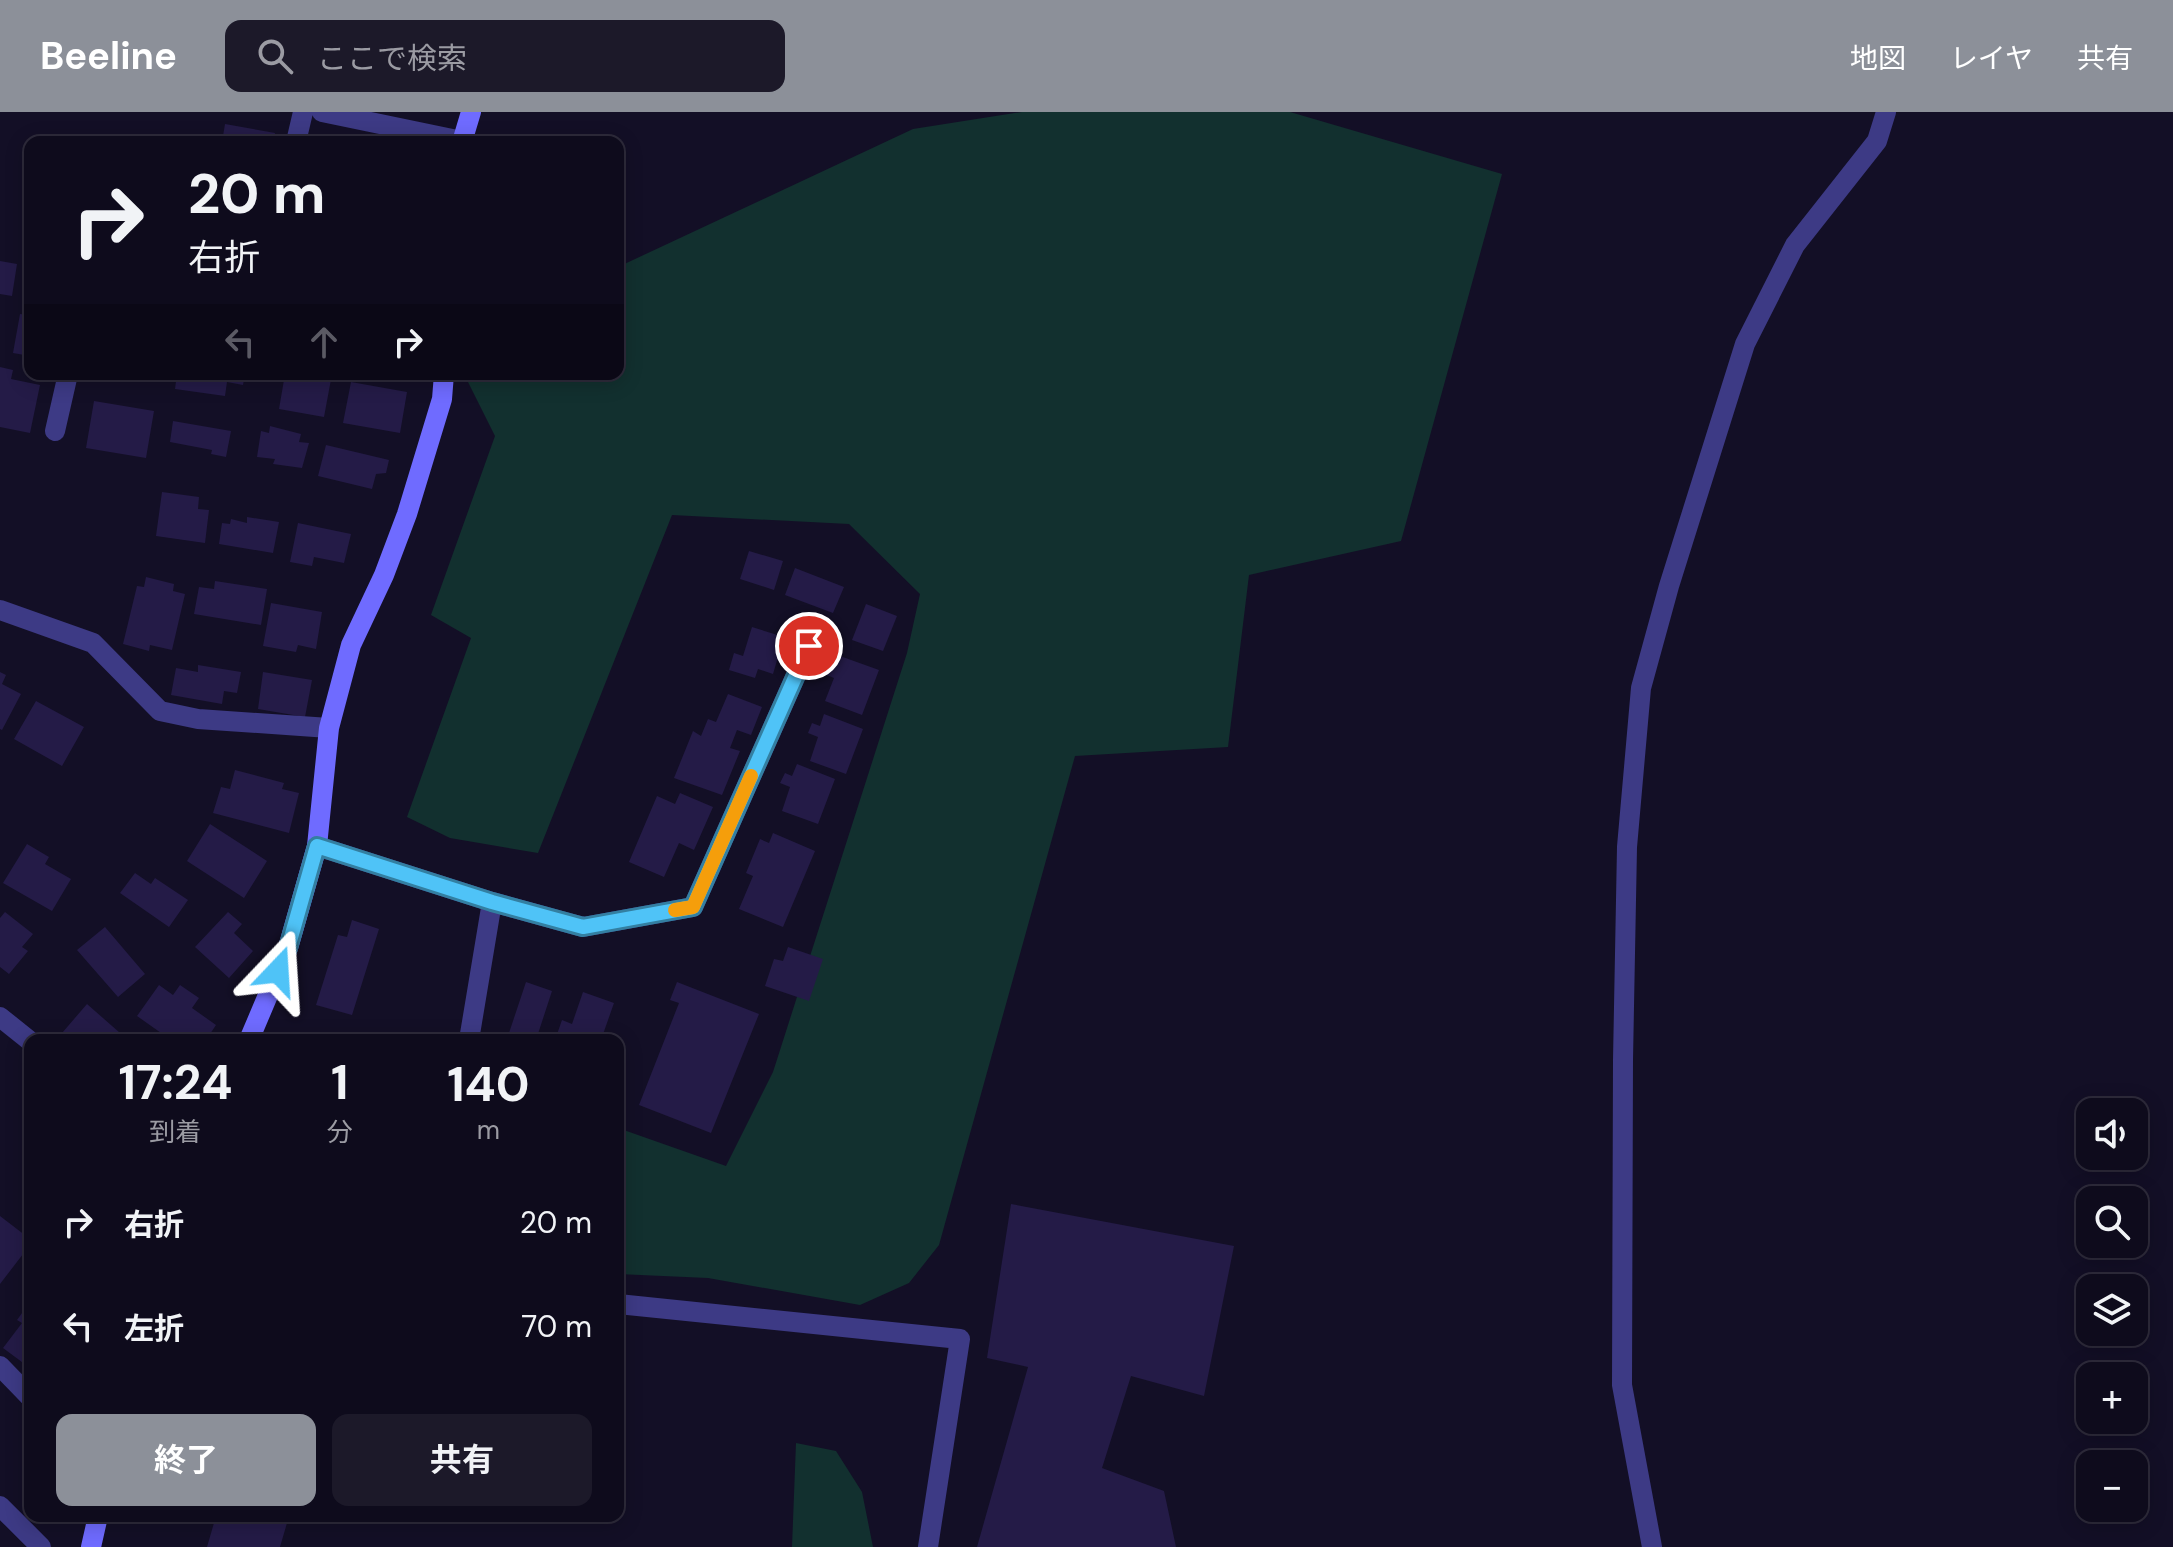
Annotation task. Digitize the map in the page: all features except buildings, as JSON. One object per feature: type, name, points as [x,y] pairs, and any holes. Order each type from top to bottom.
[{"type":"street","points":[[297,136],[303,112]]},
{"type":"street","points":[[322,112],[434,136]]},
{"type":"street","points":[[464,136],[471,112]]},
{"type":"street","points":[[1652,1547],[1622,1385],[1622,1107],[1627,847],[1641,688],[1669,586],[1745,344],[1795,245],[1877,141],[1886,112]]},
{"type":"street","points":[[55,431],[67,380]]},
{"type":"street","points":[[252,1034],[288,948],[317,846],[329,728],[351,645],[384,575],[407,514],[442,399],[444,380]]},
{"type":"street","points":[[0,610],[93,643],[160,711],[198,719],[329,728]]},
{"type":"street","points":[[317,846],[492,902],[583,927],[693,907],[809,646]]},
{"type":"street","points":[[470,1034],[492,902]]},
{"type":"street","points":[[0,1017],[24,1036]]},
{"type":"street","points":[[624,1305],[960,1339],[928,1547]]},
{"type":"street","points":[[0,1366],[24,1391]]},
{"type":"street","points":[[0,1506],[41,1547]]},
{"type":"street","points":[[91,1547],[97,1522]]},
{"type":"green space","points":[[1022,112],[1290,112],[1502,174],[1401,541],[1249,575],[1228,747],[1075,756],[939,1245],[909,1283],[860,1305],[708,1278],[624,1274],[624,1130],[726,1166],[773,1072],[907,653],[920,594],[849,524],[672,515],[538,853],[450,838],[407,817],[471,638],[431,615],[495,436],[467,380],[624,380],[624,264],[913,129]]},
{"type":"green space","points":[[796,1443],[836,1451],[862,1492],[873,1547],[792,1547]]},
{"type":"slow traffic","points":[[675,910],[693,907],[751,776]]},
{"type":"route","points":[[278,971],[288,948],[317,846],[492,902],[583,927],[693,907],[809,646]]}]
